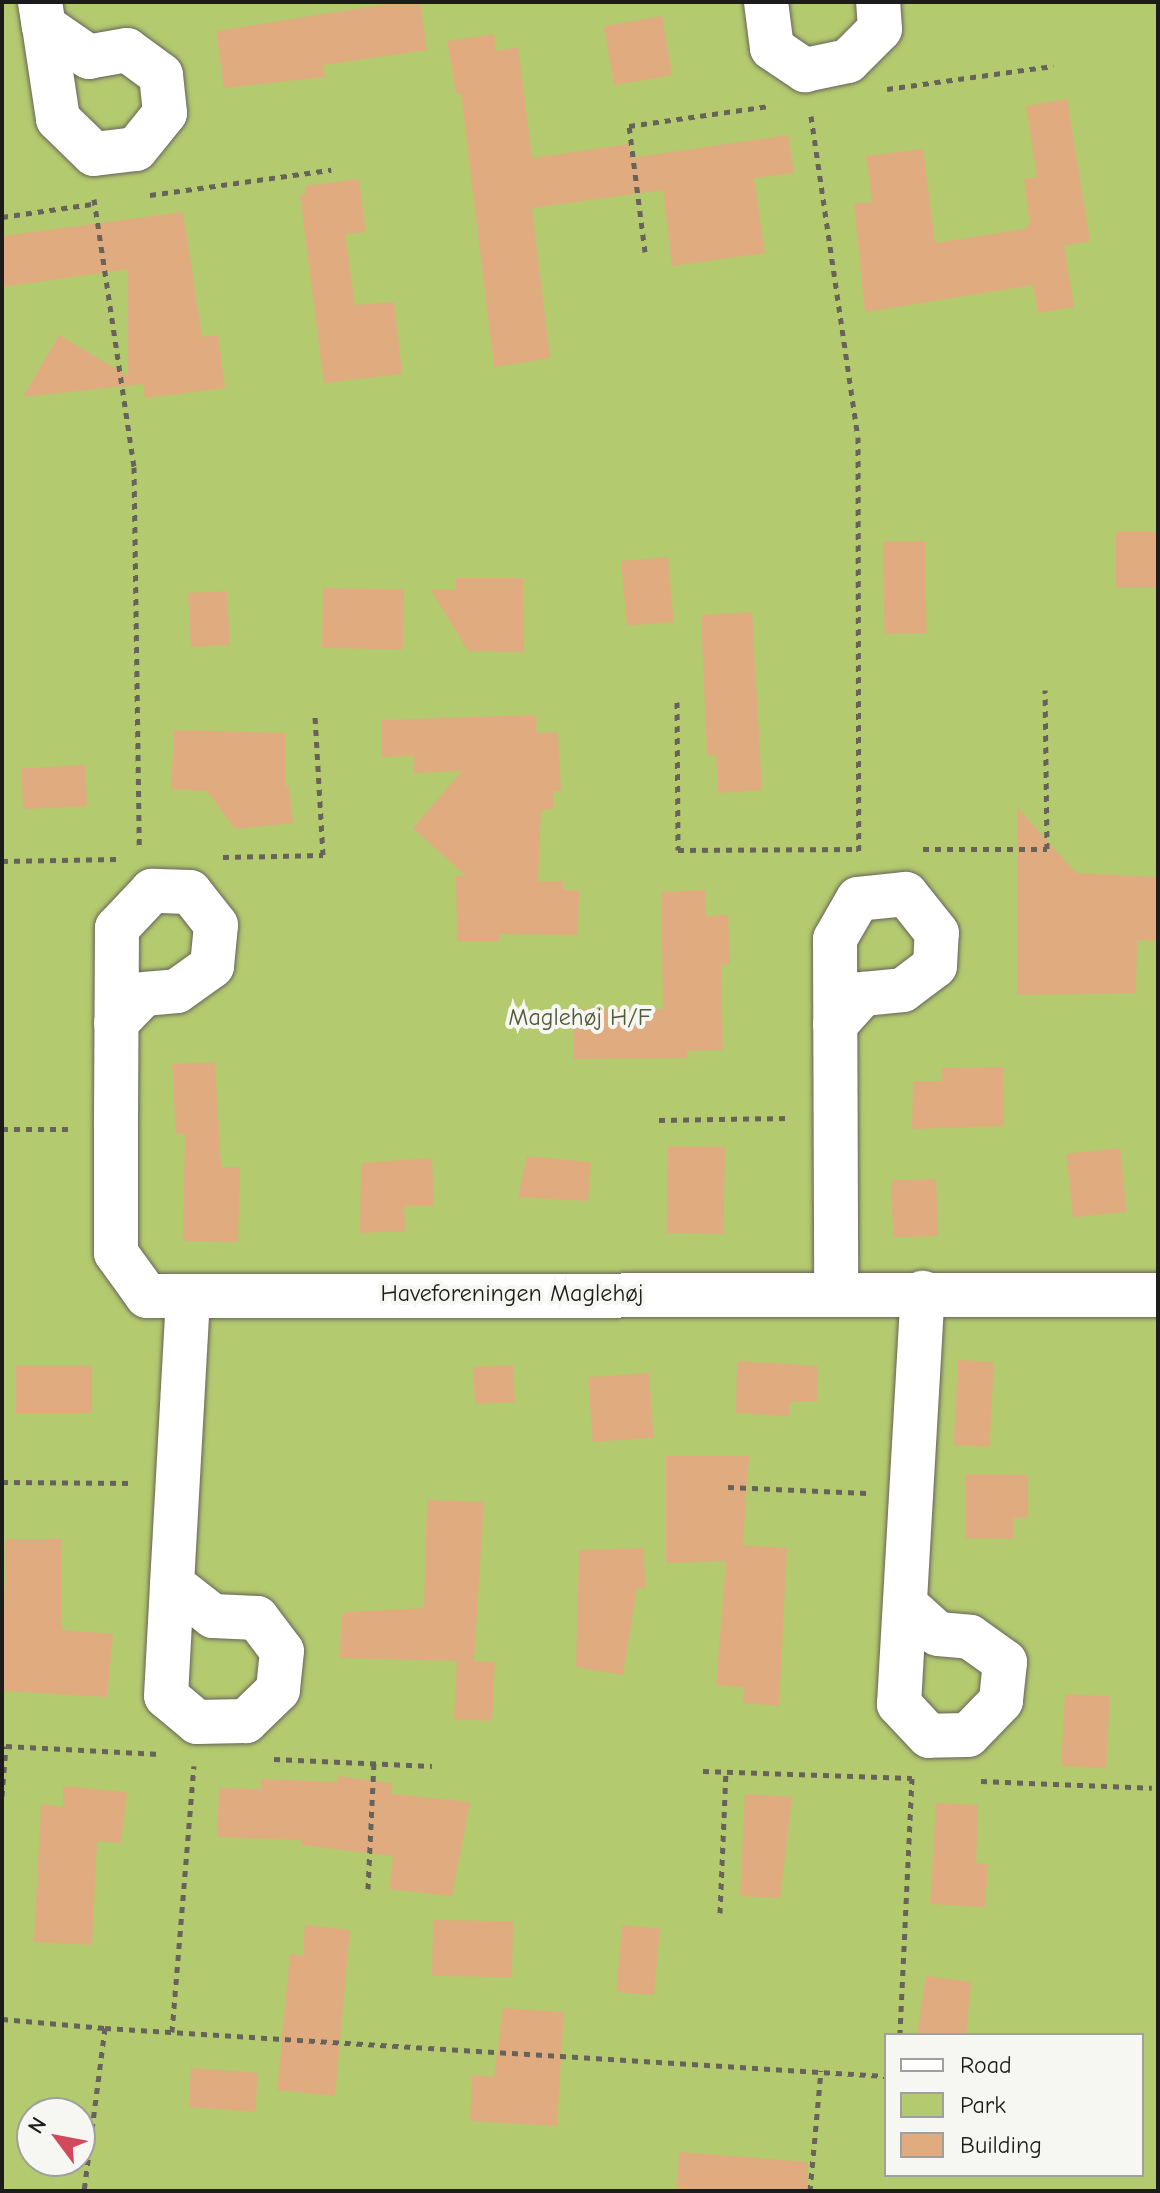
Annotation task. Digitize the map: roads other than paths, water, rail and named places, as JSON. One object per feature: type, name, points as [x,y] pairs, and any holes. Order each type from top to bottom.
[{"type":"street","points":[[766,2],[772,48],[805,70],[848,61],[880,29],[878,2]]},
{"type":"street","points":[[42,14],[89,57],[127,50],[161,75],[165,113],[136,149],[94,154],[58,119],[42,14]]},
{"type":"street","name":"Haveforeningen Maglehøj","points":[[116,1023],[144,994],[177,991],[212,966],[216,925],[190,892],[146,875],[117,928],[116,1023],[116,1253],[147,1296],[836,1292],[1158,1295]]},
{"type":"street","points":[[835,1025],[863,994],[903,990],[935,966],[937,933],[906,894],[858,899],[835,939],[835,1025],[836,1118],[836,1292]]},
{"type":"street","points":[[906,1605],[923,1293]]},
{"type":"street","points":[[172,1584],[213,1616],[257,1618],[282,1651],[278,1690],[246,1721],[197,1722],[166,1696],[172,1584],[178,1483],[188,1296]]},
{"type":"park label","name":"Maglehøj H/F","points":[[580,1018]]}]
